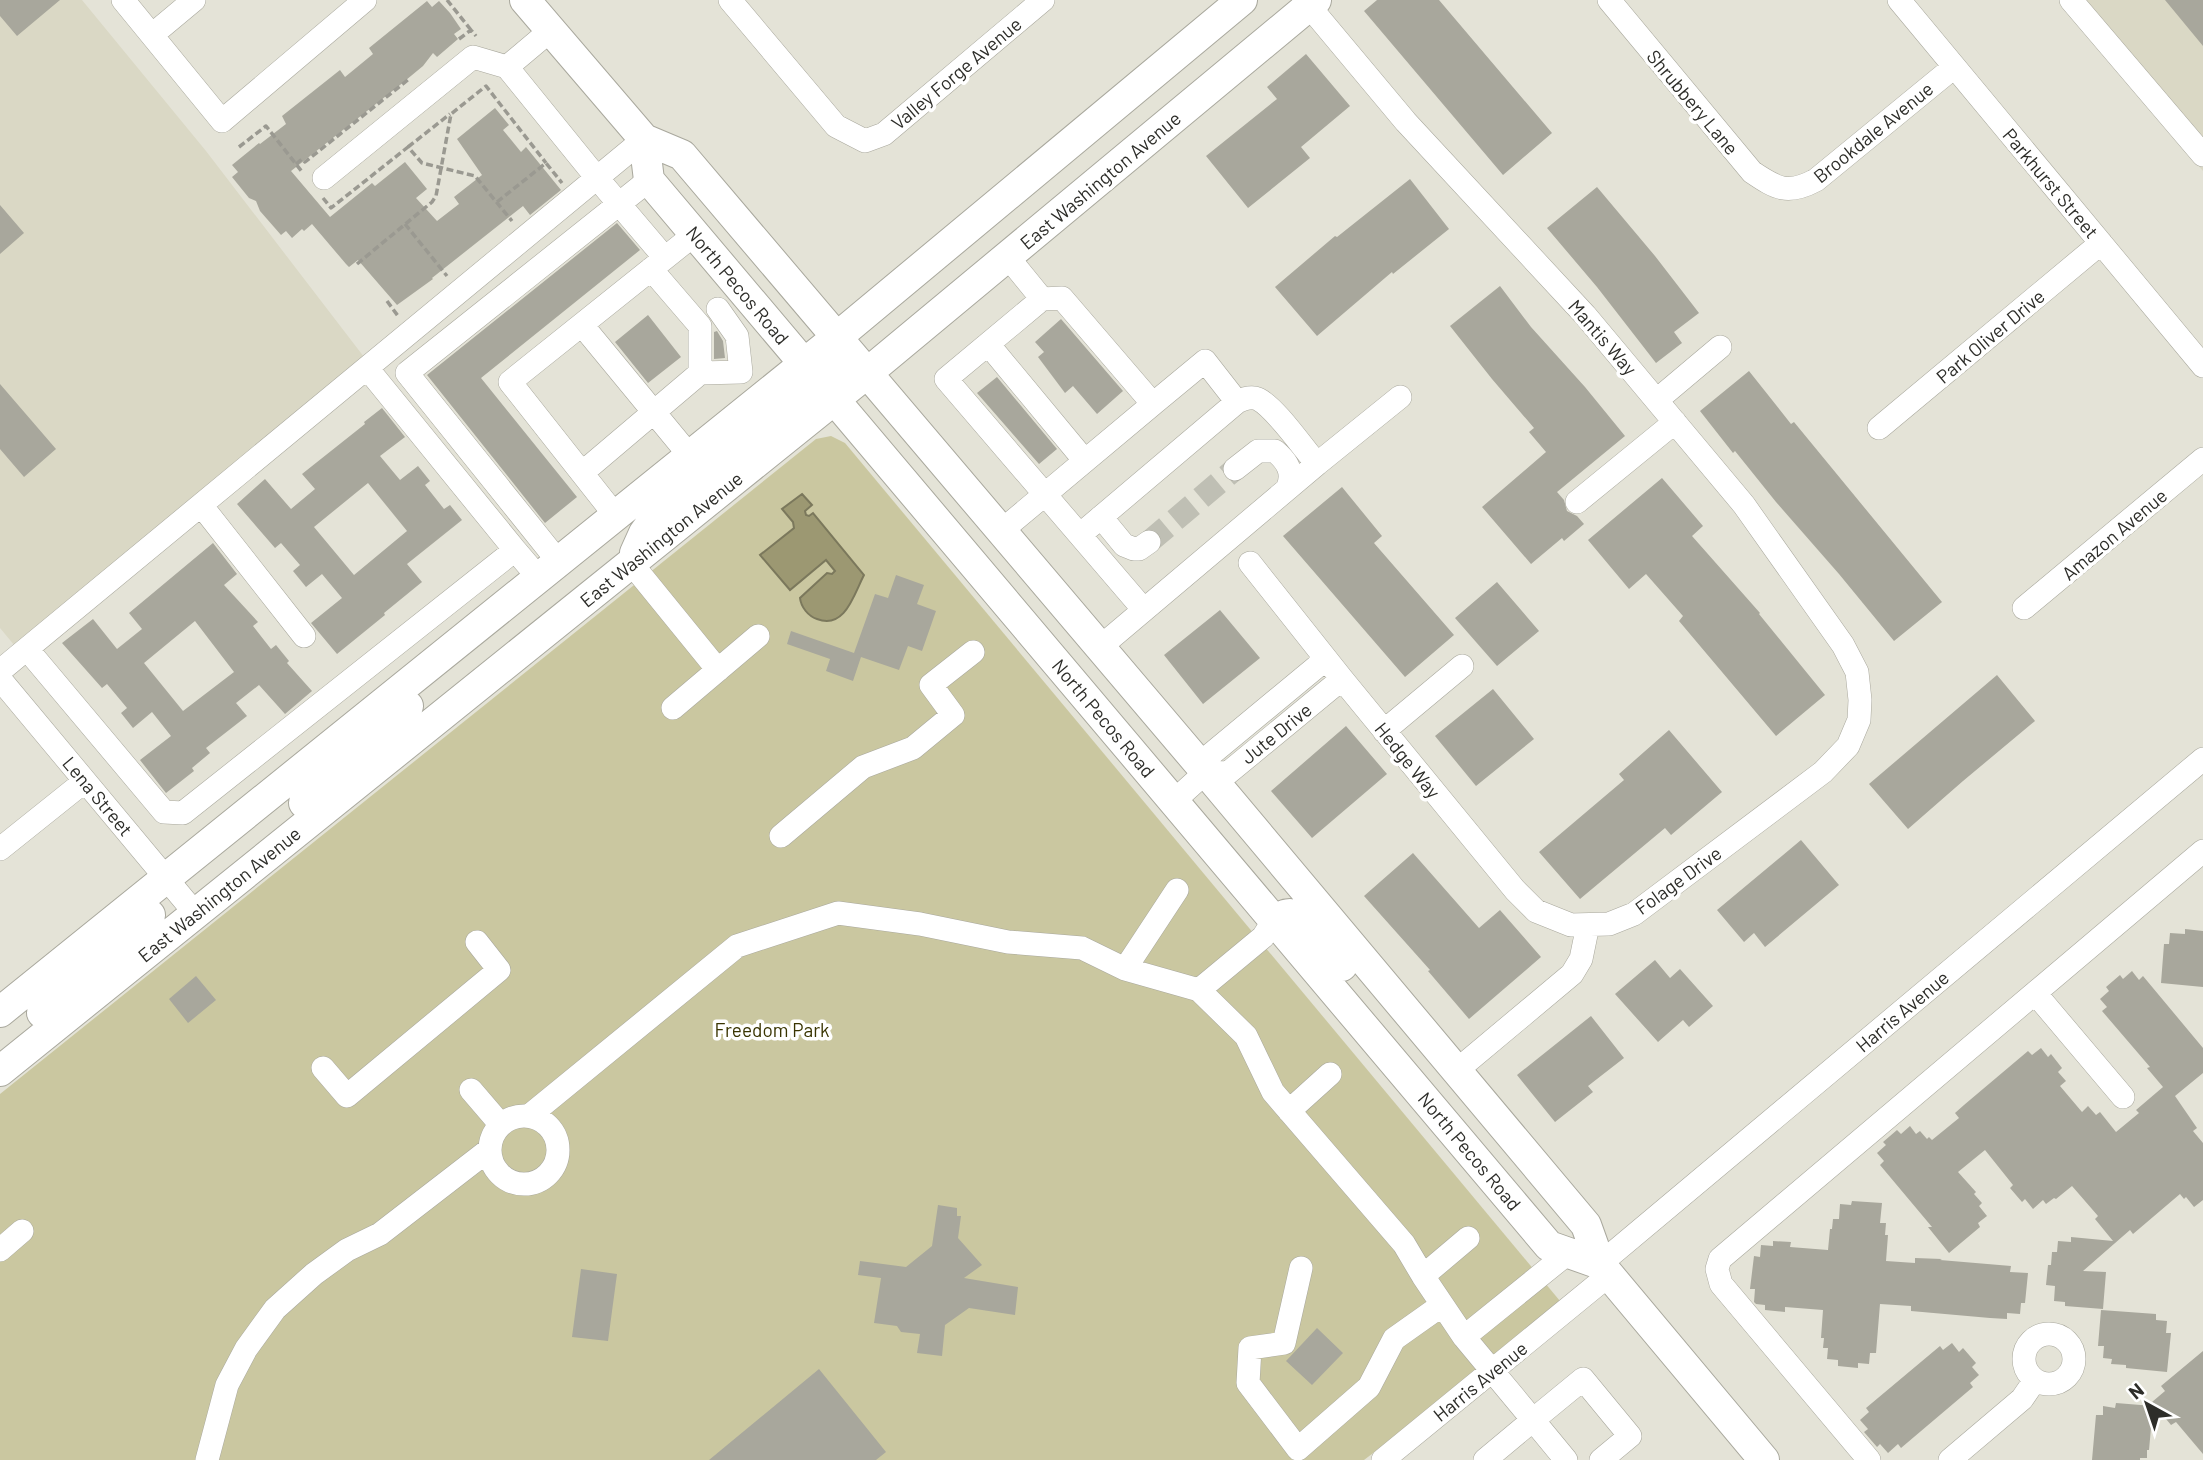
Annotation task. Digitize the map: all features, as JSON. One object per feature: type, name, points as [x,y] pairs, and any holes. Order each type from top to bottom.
[{"type":"main road","points":[[525,0],[644,139],[682,155],[1206,772],[1586,1225],[1605,1269],[1764,1460]]},
{"type":"main road","name":"East Washington Avenue","points":[[0,1071],[179,894],[469,633],[690,456],[819,381],[1242,0]]},
{"type":"main road","name":"East Washington Avenue","points":[[819,381],[850,355],[1007,256],[1310,2]]},
{"type":"main road","points":[[644,139],[649,180]]},
{"type":"main road","name":"North Pecos Road","points":[[649,180],[1549,1245],[1605,1269]]},
{"type":"main road","points":[[631,563],[644,533],[668,500],[819,381]]},
{"type":"main road","name":"East Washington Avenue","points":[[0,1012],[179,894],[273,851],[631,563]]},
{"type":"main road","points":[[273,851],[273,838],[278,829],[423,691],[469,633]]},
{"type":"main road","points":[[0,1061],[38,1017],[141,922],[179,894]]},
{"type":"main road","points":[[1274,920],[1290,914],[1302,920],[1389,1021],[1456,1071]]},
{"type":"street","points":[[123,0],[222,121],[365,0]]},
{"type":"street","points":[[152,35],[194,0]]},
{"type":"street","name":"Valley Forge Avenue","points":[[730,0],[836,126],[865,141],[884,134],[1043,0]]},
{"type":"street","name":"Shrubbery Lane","points":[[1609,0],[1752,172],[1774,187],[1787,189]]},
{"type":"street","name":"Parkhurst Street","points":[[1899,0],[2203,366]]},
{"type":"street","points":[[2071,0],[2203,155]]},
{"type":"street","name":"Mantis Way","points":[[1310,2],[1406,122],[1585,315],[1744,505],[1843,645],[1857,672],[1860,700]]},
{"type":"street","points":[[507,67],[551,30]]},
{"type":"street","points":[[315,181],[473,57],[507,67],[619,203],[700,326],[700,373]]},
{"type":"street","name":"Brookdale Avenue","points":[[1787,189],[1801,188],[1816,180],[1954,67]]},
{"type":"street","points":[[0,671],[367,368],[404,319],[574,197],[644,139]]},
{"type":"street","points":[[548,569],[407,373],[649,180]]},
{"type":"street","points":[[615,515],[510,382],[695,234]]},
{"type":"street","name":"Park Oliver Drive","points":[[1879,428],[2101,243]]},
{"type":"street","points":[[1007,256],[1042,299]]},
{"type":"street","points":[[700,326],[741,289]]},
{"type":"street","points":[[1144,610],[946,379],[1042,299],[1062,298],[1153,404]]},
{"type":"street","points":[[582,473],[700,373],[741,372],[737,335],[718,309]]},
{"type":"street","points":[[582,325],[690,456]]},
{"type":"street","points":[[988,344],[1085,461]]},
{"type":"street","points":[[1657,400],[1720,347]]},
{"type":"street","points":[[1000,532],[1205,361],[1237,401]]},
{"type":"street","points":[[367,368],[515,550],[548,569]]},
{"type":"street","points":[[1080,534],[1237,401],[1249,397],[1258,399],[1275,414],[1317,464]]},
{"type":"street","points":[[1099,648],[1400,397]]},
{"type":"street","points":[[1577,502],[1675,422]]},
{"type":"street","points":[[1235,470],[1258,451],[1275,451],[1291,472],[1291,482],[1287,489]]},
{"type":"street","name":"Amazon Avenue","points":[[2024,608],[2203,459]]},
{"type":"street","points":[[201,505],[304,636]]},
{"type":"street","points":[[1101,517],[1128,547],[1139,549],[1149,542]]},
{"type":"street","points":[[27,649],[164,812],[183,813],[515,550]]},
{"type":"street","points":[[631,563],[718,670]]},
{"type":"street","name":"Hedge Way","points":[[1250,563],[1515,890],[1536,911],[1571,925],[1588,925]]},
{"type":"street","points":[[673,708],[758,636]]},
{"type":"street","points":[[781,836],[863,767],[913,748],[953,715],[931,685],[973,652]]},
{"type":"street","name":"Jute Drive","points":[[1174,801],[1206,772],[1210,755],[1326,659]]},
{"type":"street","points":[[1384,731],[1462,666]]},
{"type":"street","name":"Jute Drive","points":[[1206,772],[1228,773],[1342,679]]},
{"type":"street","name":"Lena Street","points":[[0,680],[179,894]]},
{"type":"street","name":"Folage Drive","points":[[1588,925],[1609,924],[1634,914],[1823,772],[1848,746],[1859,720],[1860,700]]},
{"type":"street","name":"Harris Avenue","points":[[1383,1460],[1492,1371],[1605,1269],[2203,758]]},
{"type":"street","points":[[0,849],[85,781]]},
{"type":"street","points":[[1869,1460],[1721,1284],[1717,1269],[1720,1259],[2203,851]]},
{"type":"street","points":[[1125,969],[1177,890]]},
{"type":"street","points":[[529,1116],[737,946],[838,913],[920,924],[1008,942],[1082,948],[1125,969],[1199,990],[1246,1036],[1273,1092],[1404,1244],[1464,1337],[1533,1420],[1555,1456]]},
{"type":"street","points":[[1199,990],[1262,937],[1274,920]]},
{"type":"street","points":[[1456,1071],[1572,974],[1581,959],[1588,925]]},
{"type":"street","points":[[323,1068],[347,1096],[499,970],[477,943]]},
{"type":"street","points":[[2035,993],[2123,1097]]},
{"type":"street","points":[[1289,1111],[1330,1074]]},
{"type":"street","points":[[471,1090],[501,1125]]},
{"type":"street","points":[[529,1116],[549,1126],[555,1135],[558,1157],[547,1176],[537,1182],[515,1183],[497,1170],[490,1149],[494,1135],[501,1125],[515,1117],[529,1116]]},
{"type":"street","points":[[207,1460],[227,1385],[246,1349],[275,1309],[325,1266],[347,1250],[380,1234],[490,1149]]},
{"type":"street","points":[[0,1250],[22,1231]]},
{"type":"street","points":[[1423,1276],[1468,1238]]},
{"type":"street","points":[[1464,1337],[1568,1253]]},
{"type":"street","points":[[1301,1268],[1284,1343],[1250,1348],[1248,1383],[1292,1455],[1369,1387],[1394,1339],[1442,1305]]},
{"type":"street","points":[[1485,1460],[1583,1379],[1630,1436],[1601,1460]]},
{"type":"street","points":[[1950,1460],[2022,1399],[2035,1380]]},
{"type":"path","points":[[447,0],[471,30]]},
{"type":"path","points":[[239,148],[266,126],[315,181],[331,208],[486,86],[574,197]]},
{"type":"path","points":[[357,264],[436,196],[451,114]]},
{"type":"path","points":[[408,148],[422,163],[475,176],[513,222]]},
{"type":"path","points":[[496,202],[546,163]]},
{"type":"path","points":[[405,224],[447,275],[438,283]]},
{"type":"path","points":[[387,301],[404,319]]},
{"type":"shaded area","points":[[0,0],[82,0],[206,151],[374,370],[29,663],[0,628]]},
{"type":"shaded area","points":[[2059,0],[2203,0],[2203,171]]},
{"type":"shaded area","points":[[802,494],[812,505],[805,511],[806,515],[813,513],[864,575],[842,615],[827,621],[814,618],[806,611],[800,598],[827,573],[832,574],[835,571],[826,560],[790,590],[760,555],[794,528],[793,522],[782,509]]},
{"type":"green space","name":"Freedom Park","points":[[831,436],[845,443],[1565,1307],[1364,1460],[0,1460],[0,1094],[816,439]]},
{"type":"building","points":[[0,0],[60,0],[17,36],[0,16]]},
{"type":"building","points":[[1377,0],[1439,0],[1552,133],[1503,175],[1364,11]]},
{"type":"building","points":[[2165,0],[2203,0],[2203,46]]},
{"type":"building","points":[[427,1],[432,7],[439,1],[450,13],[461,29],[454,34],[458,39],[437,57],[433,53],[423,66],[291,171],[330,217],[372,183],[375,186],[405,162],[427,189],[416,198],[437,221],[459,204],[454,197],[482,175],[457,139],[495,108],[509,125],[503,130],[521,152],[526,147],[561,190],[530,215],[523,206],[397,305],[358,260],[349,267],[312,224],[292,238],[286,231],[281,235],[260,211],[256,201],[249,198],[232,177],[238,172],[232,165],[286,124],[282,116],[340,70],[345,77],[373,54],[369,48]]},
{"type":"building","points":[[1306,54],[1350,106],[1301,147],[1310,158],[1248,208],[1206,156],[1277,99],[1267,87]]},
{"type":"building","points":[[1410,179],[1449,229],[1393,274],[1392,272],[1317,336],[1275,287],[1335,236]]},
{"type":"building","points":[[1597,187],[1699,313],[1674,332],[1682,343],[1656,363],[1547,228]]},
{"type":"building","points":[[0,205],[24,233],[0,254]]},
{"type":"building","points":[[617,223],[640,250],[481,378],[577,497],[545,523],[427,375]]},
{"type":"building","points":[[1500,286],[1531,327],[1625,436],[1557,492],[1564,500],[1567,511],[1577,516],[1584,524],[1531,564],[1482,507],[1546,452],[1529,432],[1534,428],[1450,326]]},
{"type":"building","points":[[648,315],[681,357],[648,383],[615,342]]},
{"type":"building","points":[[1061,319],[1123,391],[1097,414],[1073,386],[1065,393],[1038,357],[1044,352],[1035,342]]},
{"type":"building","points":[[717,331],[723,341],[725,358],[714,359],[714,332]]},
{"type":"building","points":[[1749,371],[1942,602],[1894,641],[1700,411]]},
{"type":"building","points":[[997,377],[1057,449],[1039,464],[977,393]]},
{"type":"building","points":[[0,384],[56,449],[24,477],[0,449]]},
{"type":"building","points":[[382,408],[405,437],[380,456],[400,480],[418,466],[430,481],[425,485],[444,509],[450,505],[462,520],[407,564],[422,582],[337,654],[311,623],[342,598],[322,574],[306,587],[293,571],[300,565],[281,543],[275,548],[237,504],[265,479],[291,509],[315,489],[302,474],[365,424],[364,422]],"holes":[[[368,483],[407,531],[354,575],[314,527]]]},
{"type":"building","points":[[1662,478],[1703,526],[1692,536],[1760,613],[1825,695],[1776,736],[1679,621],[1683,616],[1646,574],[1629,589],[1588,540]]},
{"type":"building","points":[[1342,487],[1382,536],[1374,543],[1454,635],[1405,677],[1283,536]]},
{"type":"building","points":[[213,543],[237,574],[224,585],[258,622],[253,626],[271,649],[276,645],[289,661],[287,663],[312,691],[285,714],[259,685],[236,703],[247,716],[206,748],[210,753],[192,768],[194,771],[166,793],[140,760],[171,736],[152,712],[133,728],[121,713],[127,708],[107,684],[102,688],[62,643],[93,619],[117,649],[142,629],[129,613]],"holes":[[[195,621],[234,672],[183,711],[144,663]]]},
{"type":"building","points":[[896,575],[924,585],[917,604],[936,611],[922,651],[908,646],[899,670],[861,657],[853,681],[826,671],[830,659],[787,644],[791,631],[854,653],[875,594],[888,598]]},
{"type":"building","points":[[1497,582],[1539,631],[1497,666],[1455,618]]},
{"type":"building","points":[[1220,610],[1260,658],[1203,704],[1164,655]]},
{"type":"building","points":[[1997,675],[2035,721],[1908,829],[1869,784]]},
{"type":"building","points":[[1493,689],[1534,739],[1476,786],[1435,736]]},
{"type":"building","points":[[1346,726],[1387,774],[1312,838],[1271,791]]},
{"type":"building","points":[[1669,730],[1722,792],[1671,835],[1665,828],[1580,899],[1539,852],[1624,780],[1619,774]]},
{"type":"building","points":[[1801,840],[1839,885],[1765,947],[1754,933],[1744,942],[1717,910]]},
{"type":"building","points":[[1413,853],[1479,928],[1500,910],[1541,957],[1469,1019],[1428,971],[1430,970],[1364,896]]},
{"type":"building","points":[[2185,929],[2203,931],[2203,987],[2161,983],[2164,944],[2169,944],[2170,933],[2185,934]]},
{"type":"building","points":[[1655,960],[1670,978],[1680,969],[1713,1006],[1689,1027],[1683,1020],[1658,1042],[1615,994]]},
{"type":"building","points":[[2132,971],[2139,980],[2143,976],[2203,1048],[2203,1073],[2175,1096],[2197,1128],[2193,1131],[2203,1143],[2203,1200],[2194,1207],[2180,1194],[2133,1234],[2130,1230],[2083,1271],[2106,1272],[2103,1309],[2065,1306],[2065,1302],[2054,1301],[2055,1286],[2046,1285],[2048,1265],[2051,1265],[2052,1252],[2057,1252],[2058,1241],[2071,1242],[2071,1237],[2113,1241],[2095,1219],[2098,1216],[2072,1186],[2056,1199],[2046,1204],[2043,1200],[2033,1209],[2025,1199],[2022,1202],[2010,1188],[2013,1185],[1985,1150],[1958,1172],[1976,1192],[1974,1194],[1982,1203],[1979,1206],[1987,1216],[1978,1223],[1980,1227],[1949,1253],[1928,1227],[1932,1227],[1880,1165],[1884,1161],[1877,1153],[1886,1145],[1883,1142],[1897,1130],[1901,1134],[1910,1126],[1916,1134],[1920,1131],[1927,1139],[1929,1137],[1932,1140],[1959,1118],[1955,1113],[1964,1105],[2028,1051],[2032,1055],[2041,1048],[2048,1057],[2051,1054],[2062,1068],[2058,1072],[2066,1081],[2060,1086],[2082,1112],[2088,1106],[2096,1115],[2100,1112],[2116,1132],[2139,1113],[2136,1110],[2163,1087],[2147,1068],[2150,1067],[2102,1011],[2107,1007],[2100,999],[2109,991],[2106,987],[2120,975],[2123,979]]},
{"type":"building","points":[[196,976],[216,1000],[188,1023],[169,999]]},
{"type":"building","points":[[1591,1016],[1624,1058],[1588,1086],[1593,1092],[1555,1122],[1517,1075]]},
{"type":"building","points":[[1852,1201],[1882,1203],[1880,1223],[1886,1223],[1885,1235],[1888,1235],[1886,1261],[1915,1263],[1915,1258],[1942,1259],[1940,1260],[2011,1266],[2010,1272],[2028,1273],[2025,1303],[2021,1303],[2020,1314],[2007,1313],[2007,1319],[1990,1318],[1911,1311],[1911,1306],[1880,1304],[1876,1353],[1870,1353],[1869,1364],[1858,1363],[1858,1368],[1838,1366],[1838,1360],[1827,1359],[1828,1348],[1823,1348],[1824,1338],[1821,1338],[1823,1310],[1785,1307],[1785,1312],[1765,1310],[1765,1305],[1754,1302],[1755,1289],[1750,1289],[1754,1256],[1760,1257],[1761,1245],[1773,1246],[1773,1241],[1791,1242],[1790,1247],[1828,1250],[1830,1229],[1833,1219],[1839,1219],[1840,1204],[1851,1205]]},
{"type":"building","points":[[938,1205],[957,1208],[957,1216],[961,1216],[958,1238],[982,1265],[964,1278],[1018,1287],[1015,1315],[969,1308],[945,1325],[942,1356],[917,1353],[920,1334],[901,1332],[897,1326],[874,1323],[881,1278],[858,1275],[860,1261],[906,1267],[932,1246]]},
{"type":"building","points":[[581,1269],[617,1274],[608,1341],[572,1337]]},
{"type":"building","points":[[2101,1310],[2156,1314],[2156,1320],[2167,1321],[2166,1333],[2171,1333],[2167,1372],[2126,1368],[2126,1365],[2111,1364],[2112,1359],[2103,1358],[2104,1346],[2098,1346]]},
{"type":"building","points":[[1317,1328],[1343,1353],[1312,1385],[1286,1361]]},
{"type":"building","points":[[1952,1343],[1959,1352],[1963,1348],[1976,1363],[1972,1367],[1979,1375],[1970,1383],[1973,1387],[1901,1448],[1898,1444],[1888,1453],[1880,1444],[1877,1447],[1864,1432],[1868,1429],[1860,1420],[1869,1412],[1866,1408],[1940,1346],[1943,1350]]},
{"type":"building","points":[[2203,1351],[2203,1454],[2176,1422],[2171,1425],[2152,1402],[2165,1391],[2161,1386]]},
{"type":"building","points":[[819,1369],[886,1452],[876,1460],[709,1460]]},
{"type":"building","points":[[2116,1403],[2153,1406],[2147,1458],[2092,1460],[2096,1415],[2103,1415],[2103,1406],[2115,1408]]},
{"type":"tunnel","points":[[1149,542],[1235,469]]}]
